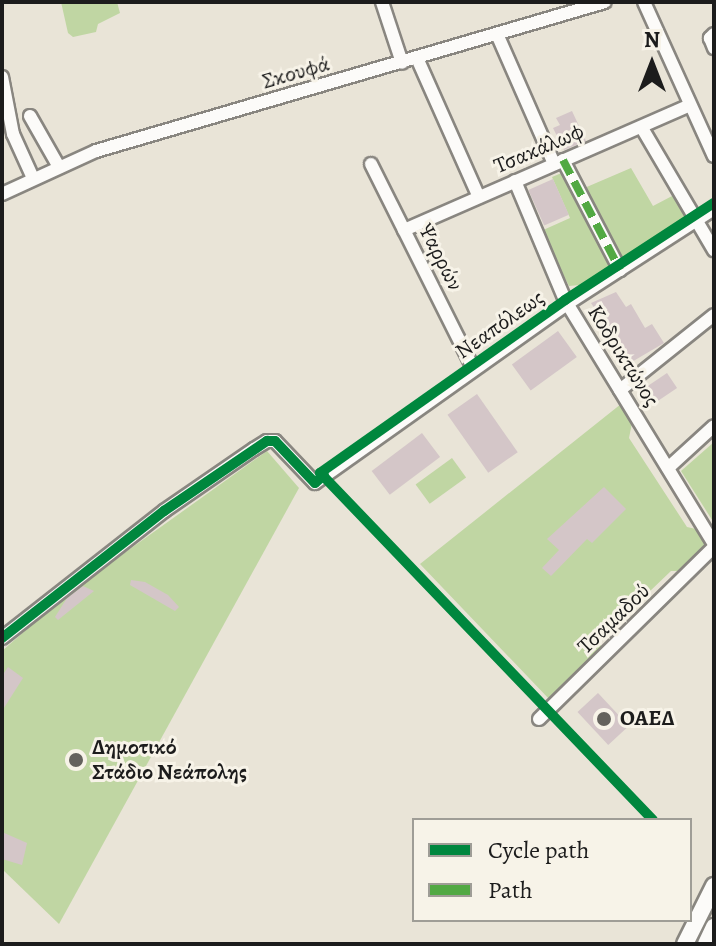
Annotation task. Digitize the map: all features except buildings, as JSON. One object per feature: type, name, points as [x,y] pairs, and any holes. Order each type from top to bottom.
[{"type":"main road","points":[[685,944],[714,886]]},
{"type":"main road","points":[[706,944],[714,927]]},
{"type":"street","points":[[382,2],[402,63]]},
{"type":"street","name":"Σκουφά","points":[[2,193],[96,151],[605,2]]},
{"type":"street","points":[[644,2],[714,156]]},
{"type":"street","points":[[497,34],[558,162],[620,270]]},
{"type":"street","points":[[714,34],[710,38],[714,48]]},
{"type":"street","points":[[417,58],[479,197]]},
{"type":"street","points":[[2,77],[13,134],[33,178]]},
{"type":"street","name":"Τσακάλωφ","points":[[404,230],[690,105]]},
{"type":"street","points":[[30,116],[59,167]]},
{"type":"street","points":[[642,128],[714,250]]},
{"type":"street","name":"Ψαρρών","points":[[371,164],[473,368]]},
{"type":"street","name":"Κοδρικτώνος","points":[[515,181],[567,304],[714,545]]},
{"type":"street","name":"Νεαπόλεως","points":[[2,638],[164,511],[267,441],[275,441],[315,483],[473,368],[714,209]]},
{"type":"street","points":[[620,390],[714,315]]},
{"type":"street","points":[[668,468],[714,426]]},
{"type":"street","name":"Τσαμαδού","points":[[539,719],[714,545]]},
{"type":"green space","points":[[61,2],[117,2],[120,13],[98,24],[96,32],[73,37],[68,33]]},
{"type":"green space","points":[[631,168],[653,206],[674,195],[688,218],[580,285],[569,286],[541,231],[570,218],[552,177],[564,172],[575,192]]},
{"type":"green space","points":[[621,404],[632,423],[629,438],[687,527],[696,529],[709,549],[687,571],[671,571],[601,638],[601,652],[550,700],[420,564]]},
{"type":"green space","points":[[714,442],[714,523],[681,471]]},
{"type":"green space","name":"Δημοτικό Στάδιο Νεάπολης","points":[[267,451],[299,488],[59,924],[2,869],[2,651],[67,594]]},
{"type":"green space","points":[[452,458],[466,477],[430,504],[416,484]]},
{"type":"marked path","points":[[563,160],[620,270]]},
{"type":"cycle path","points":[[651,818],[320,473],[565,300],[714,203]]},
{"type":"cycle path","points":[[2,638],[164,511],[267,441],[275,441],[315,483],[324,475]]},
{"type":"place","name":"ΟΑΕΔ","points":[[604,719]]},
{"type":"place","name":"Δημοτικό Στάδιο Νεάπολης","points":[[76,760]]}]
